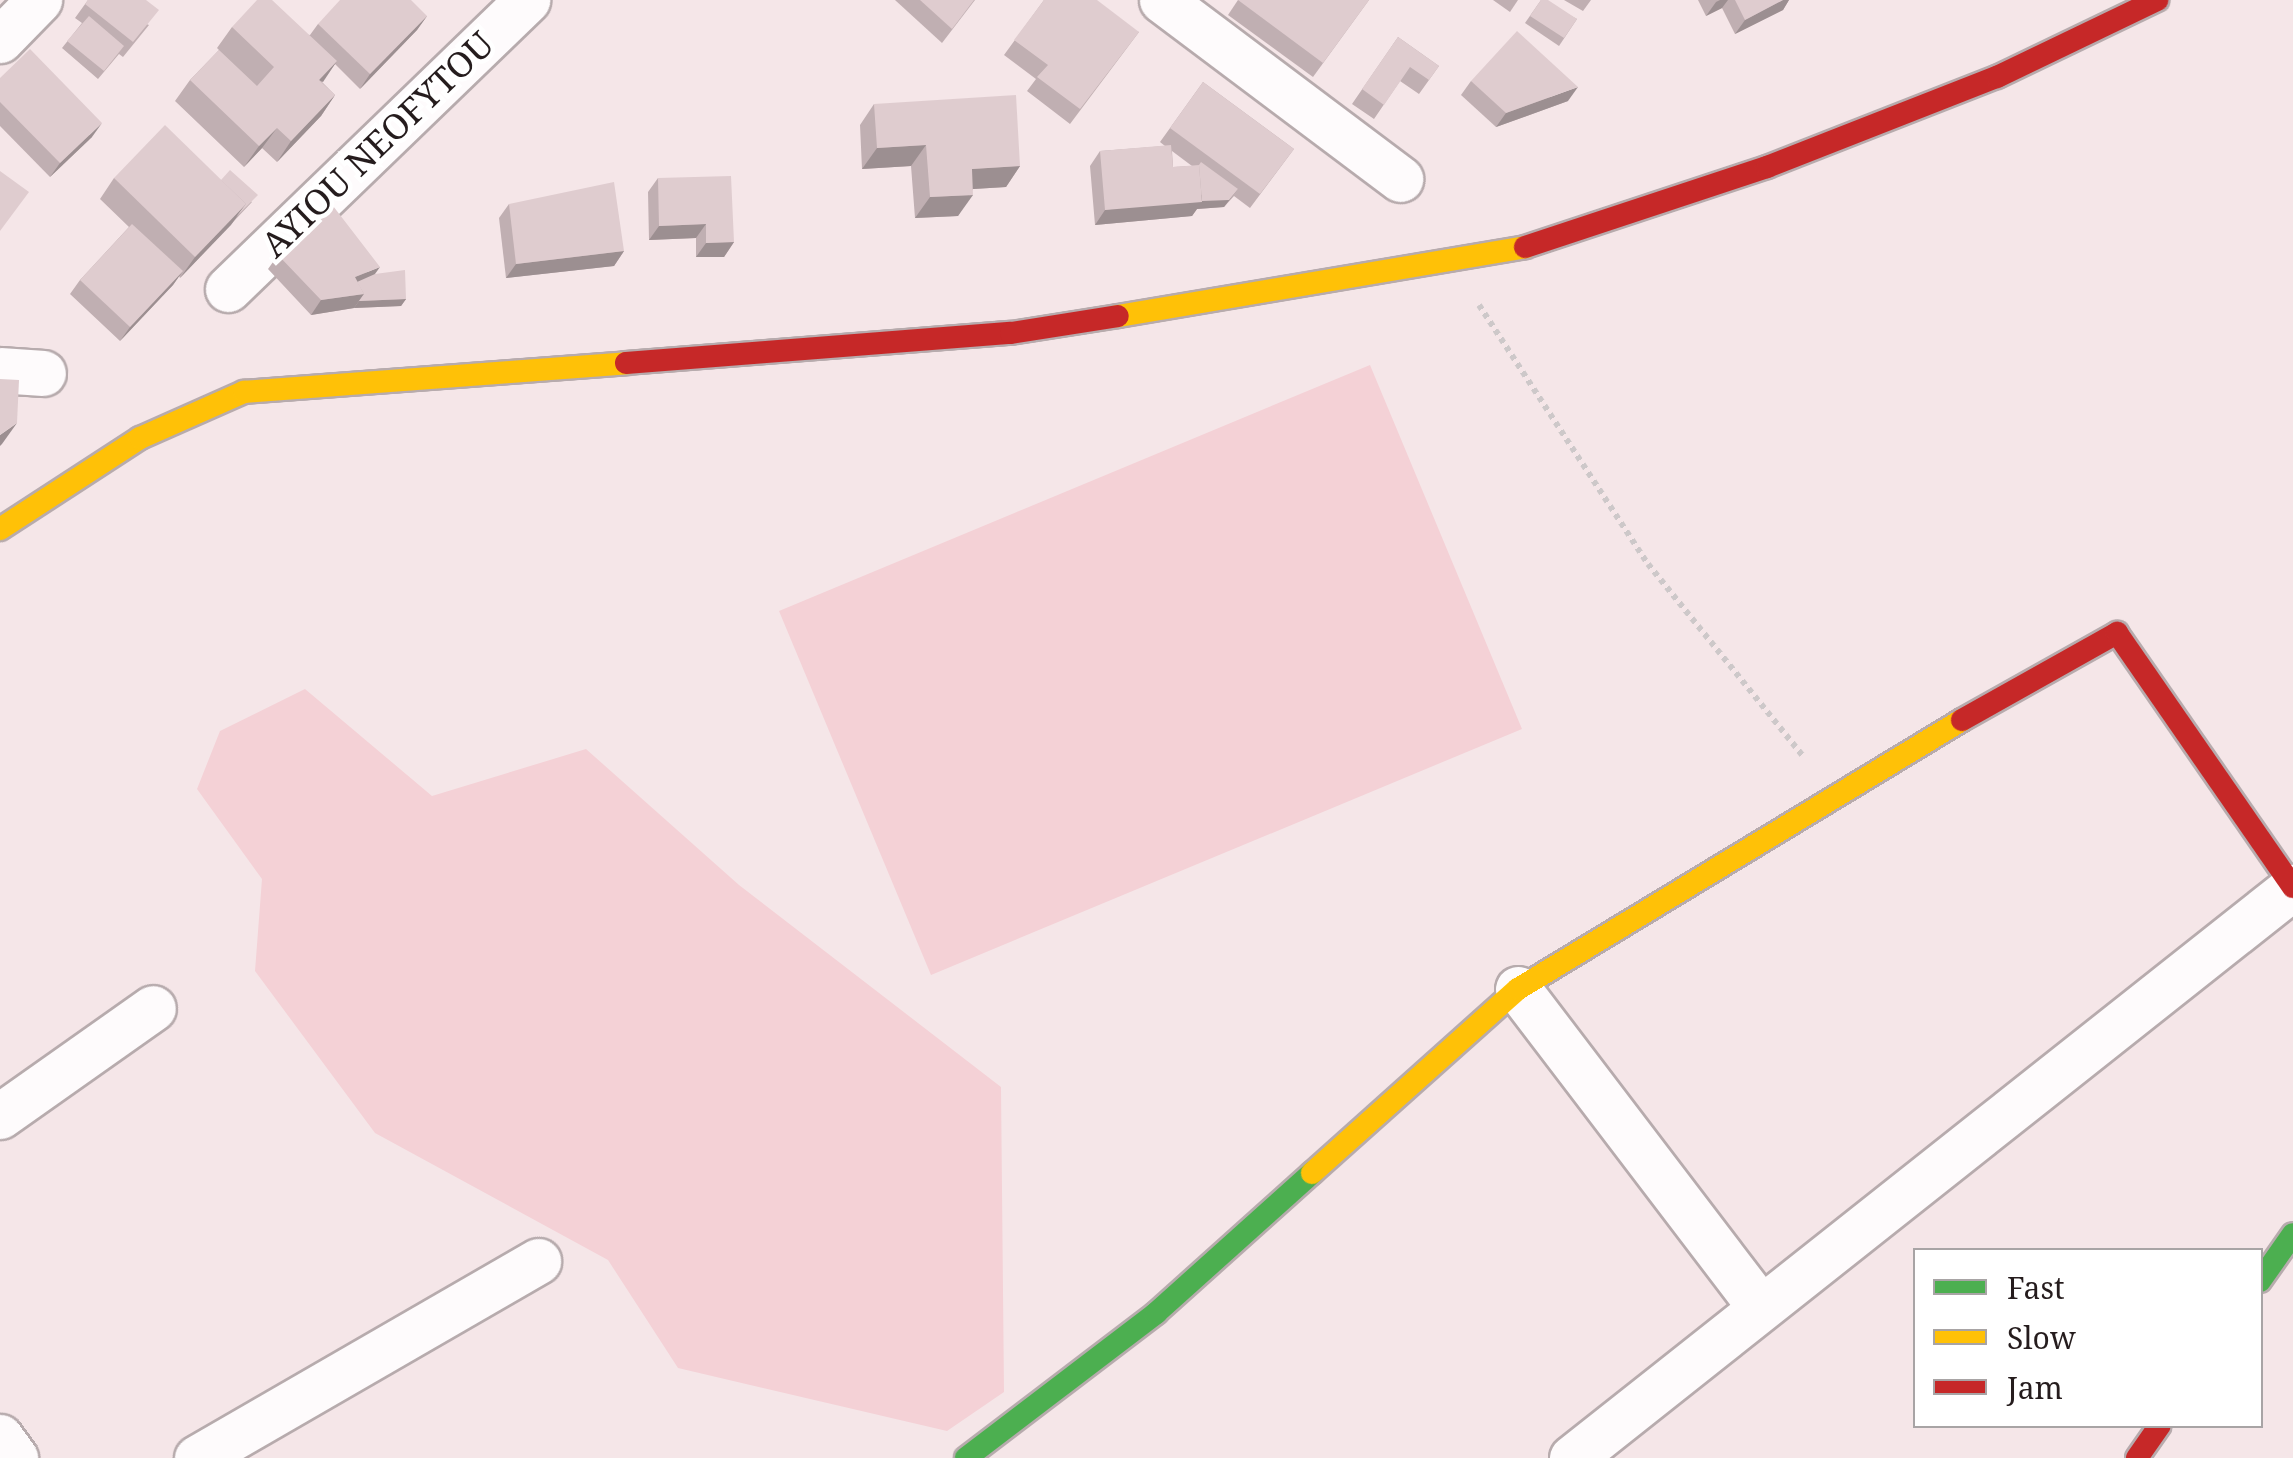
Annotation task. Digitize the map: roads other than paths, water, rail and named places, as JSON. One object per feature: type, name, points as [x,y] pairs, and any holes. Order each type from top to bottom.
[{"type":"street","points":[[0,40],[40,0]]},
{"type":"street","name":"AYIOU NEOFYTOU","points":[[228,288],[527,0]]},
{"type":"street","points":[[1162,0],[1400,179]]},
{"type":"street","points":[[0,528],[140,438],[244,392],[1012,333],[1510,252],[1767,167],[1996,78],[2157,0]]},
{"type":"street","points":[[966,1458],[1156,1314],[1518,989],[1833,792],[2117,633],[2293,887],[1758,1304],[1572,1458]]},
{"type":"street","points":[[1518,989],[1758,1304]]},
{"type":"street","points":[[7,1096],[153,1008]]},
{"type":"street","points":[[2263,1277],[2293,1234]]},
{"type":"street","points":[[197,1458],[538,1261]]},
{"type":"street","points":[[2136,1458],[2158,1428]]},
{"type":"street","points":[[0,1437],[15,1458]]}]
